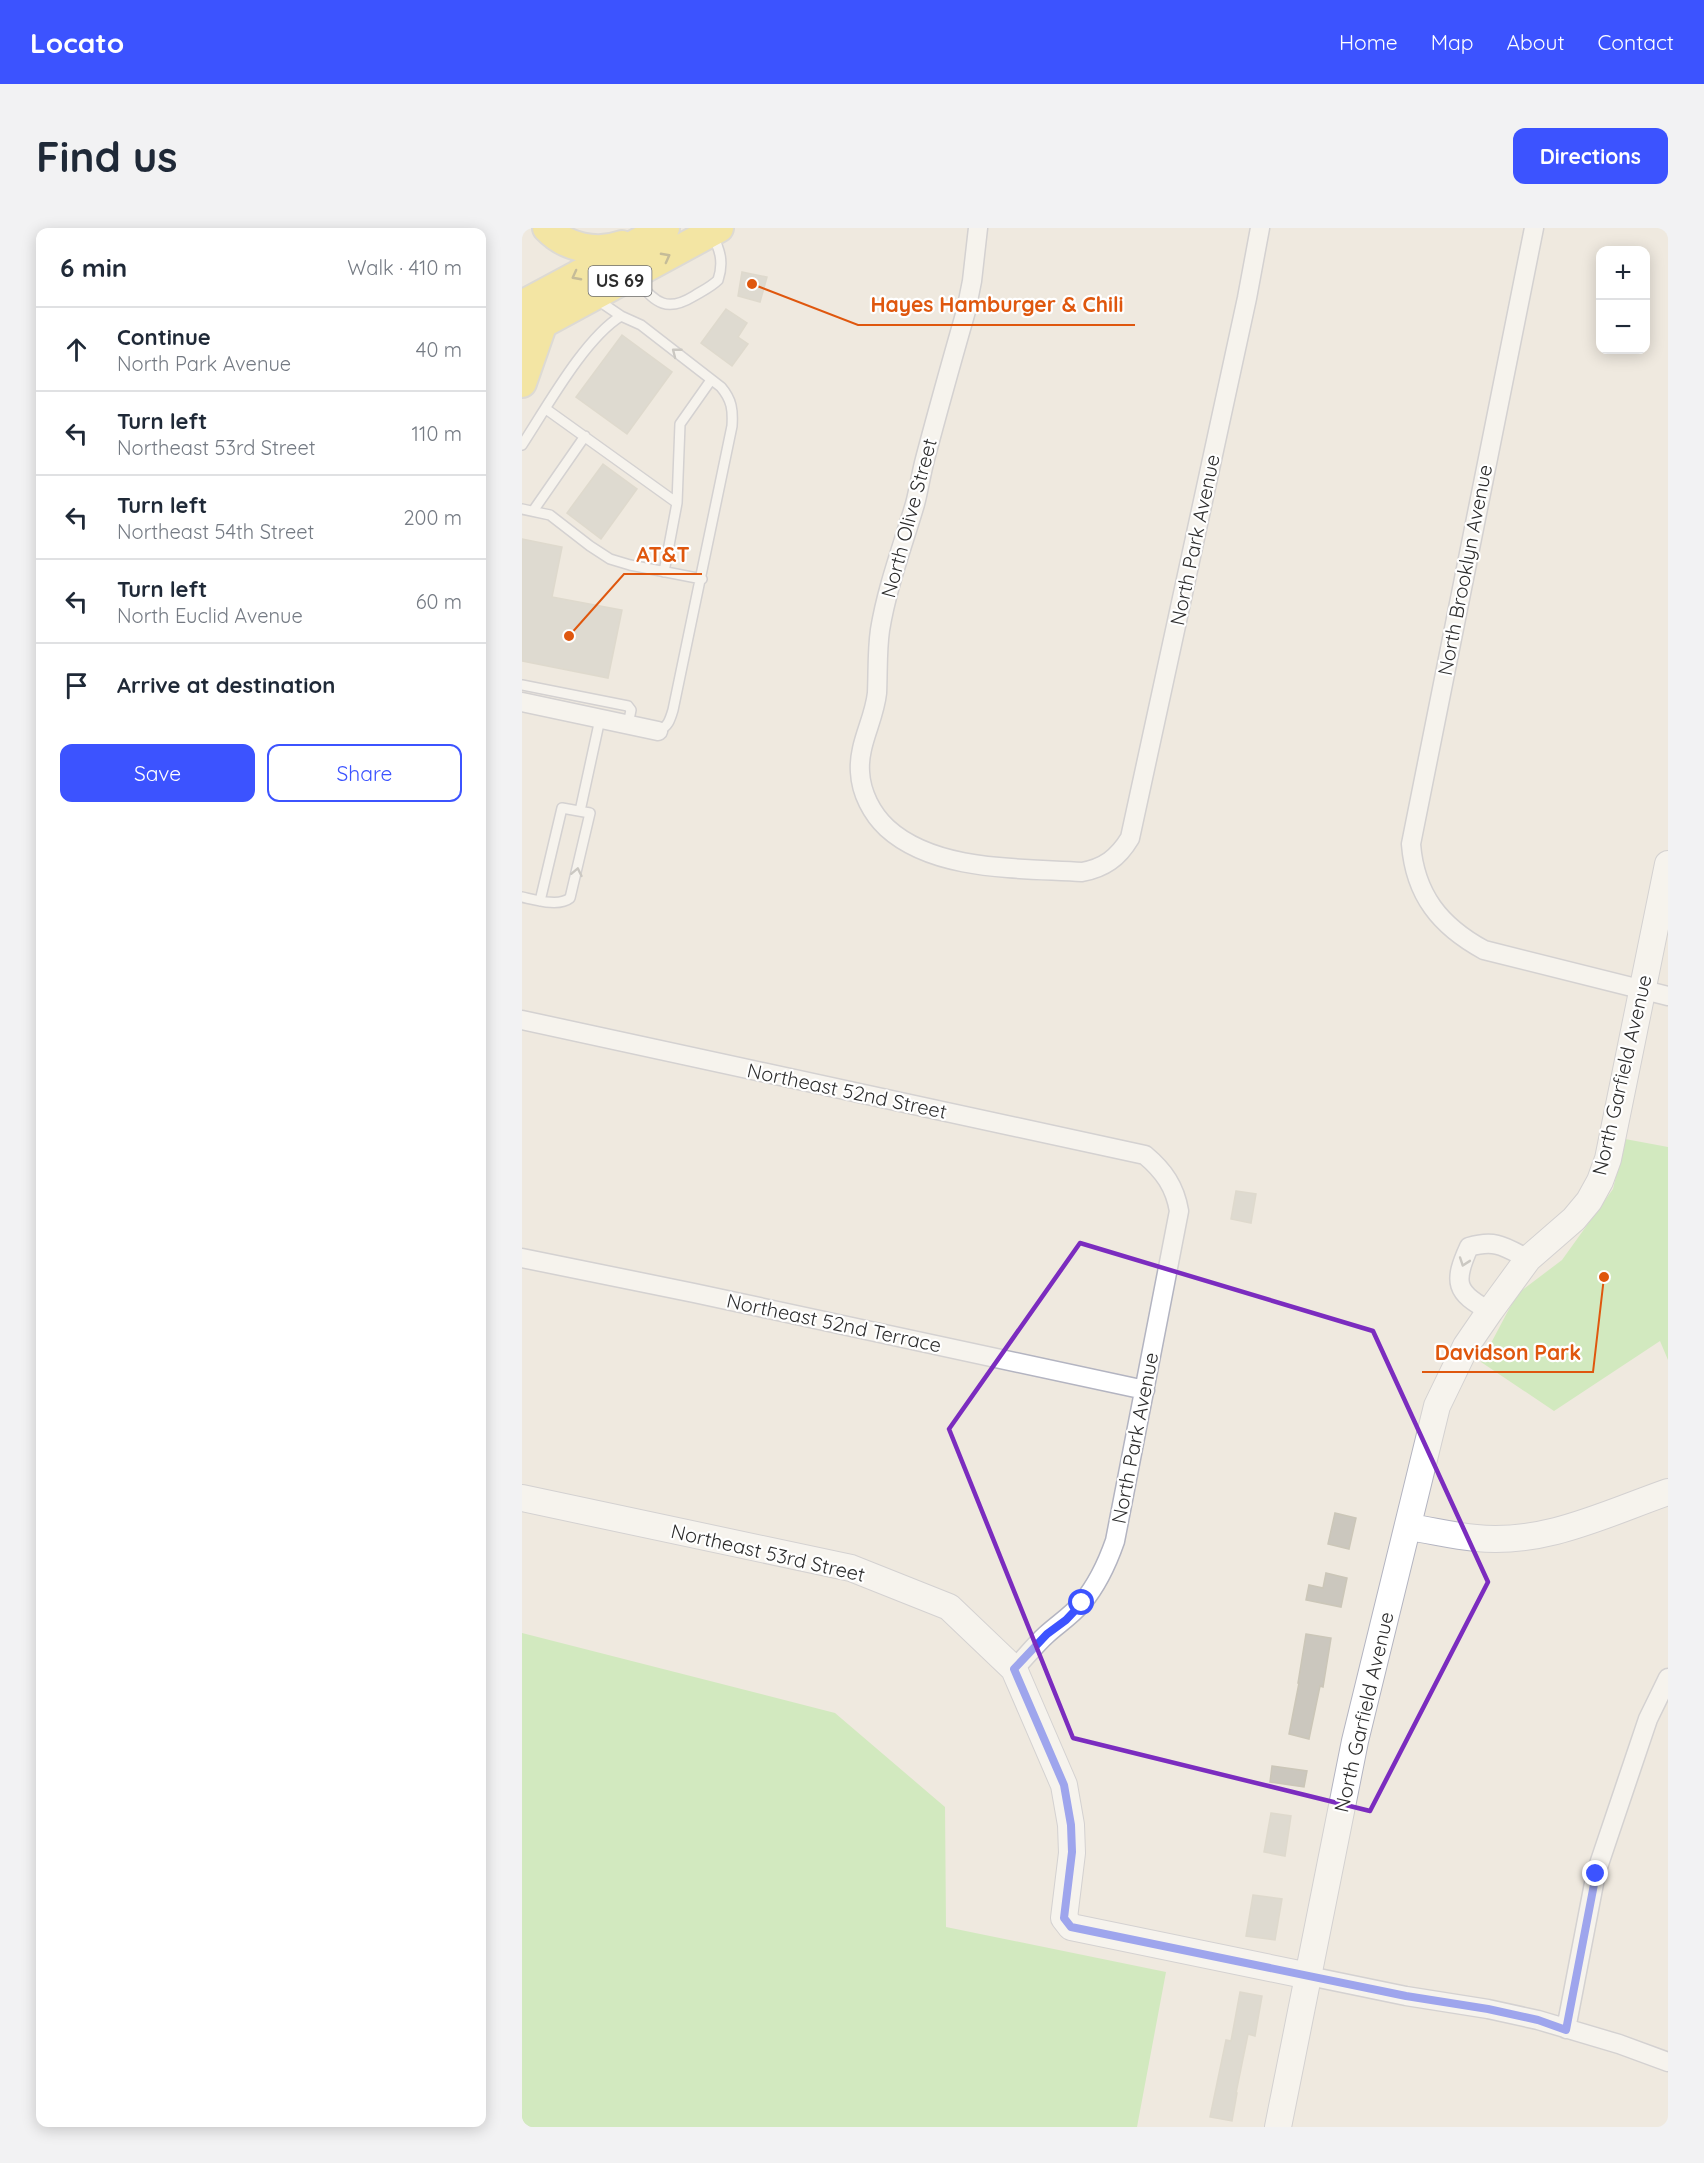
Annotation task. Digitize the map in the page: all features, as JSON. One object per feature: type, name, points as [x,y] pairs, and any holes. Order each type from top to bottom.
[{"type":"main road","points":[[547,228],[555,236],[582,248],[609,250],[661,230]]},
{"type":"main road","name":"US 69","points":[[529,321],[661,230]]},
{"type":"main road","name":"US 69","points":[[529,321],[592,297],[715,230]]},
{"type":"main road","points":[[522,383],[529,321]]},
{"type":"street","name":"North Olive Street","points":[[978,228],[966,311],[915,504],[900,545],[880,630],[877,694],[872,718],[863,740],[859,763],[862,787],[871,807],[887,828],[903,839],[945,858],[969,865],[1082,872],[1105,865],[1124,849]]},
{"type":"street","name":"North Park Avenue","points":[[1124,849],[1130,838],[1247,298],[1260,228]]},
{"type":"street","name":"North Brooklyn Avenue","points":[[1533,228],[1411,844],[1418,880],[1433,909],[1443,922],[1462,938],[1484,950],[1668,996]]},
{"type":"street","points":[[522,702],[658,731]]},
{"type":"street","name":"North Garfield Avenue","points":[[1278,2127],[1355,1741],[1437,1406],[1466,1346],[1490,1311],[1528,1260],[1574,1219],[1589,1201],[1600,1181],[1608,1159],[1668,864]]},
{"type":"street","name":"Northeast 52nd Street","points":[[522,1020],[1145,1155],[1165,1174]]},
{"type":"street","name":"North Park Avenue","points":[[1014,1669],[1047,1634],[1066,1620],[1082,1603],[1096,1584],[1115,1541],[1179,1211],[1174,1190],[1165,1174]]},
{"type":"street","points":[[1490,1311],[1469,1300],[1459,1285],[1461,1265],[1469,1247],[1483,1243],[1499,1244],[1528,1260]]},
{"type":"street","name":"Northeast 52nd Terrace","points":[[522,1258],[706,1295],[1145,1390]]},
{"type":"street","points":[[1408,1527],[1477,1538],[1539,1535],[1599,1519],[1668,1492]]},
{"type":"street","name":"Northeast 53rd Street","points":[[522,1498],[851,1568],[949,1606],[1014,1669],[1064,1785],[1072,1852],[1064,1918],[1071,1927],[1309,1976]]},
{"type":"street","points":[[1566,2030],[1596,1874],[1648,1719],[1668,1678]]},
{"type":"street","points":[[1309,1976],[1538,2020],[1619,2044],[1668,2062]]},
{"type":"lane","points":[[632,275],[661,303],[681,304],[718,280],[721,252],[715,230]]},
{"type":"lane","points":[[592,297],[621,316],[641,325],[711,380],[729,396],[733,408],[732,426],[702,579],[673,710],[669,722],[658,731]]},
{"type":"lane","points":[[522,445],[583,353],[600,332],[621,316]]},
{"type":"lane","points":[[664,572],[677,503],[680,424],[711,380]]},
{"type":"lane","points":[[546,409],[677,503]]},
{"type":"lane","points":[[533,511],[585,436]]},
{"type":"lane","points":[[522,509],[550,515],[610,559],[630,566],[702,579]]},
{"type":"lane","points":[[522,684],[628,706],[631,710],[628,724]]},
{"type":"lane","points":[[580,812],[600,719]]},
{"type":"lane","points":[[522,897],[540,901],[568,901],[590,813],[562,808],[540,901]]},
{"type":"highlighted area","points":[[1080,1243],[1373,1331],[1488,1582],[1370,1811],[1073,1738],[949,1429]]},
{"type":"green space","points":[[1625,1139],[1668,1147],[1668,1360],[1660,1341],[1554,1411],[1481,1362],[1517,1294],[1562,1260],[1613,1189]]},
{"type":"green space","points":[[522,1633],[835,1713],[945,1807],[946,1927],[1166,1972],[1137,2127],[522,2127]]},
{"type":"building","points":[[742,272],[767,277],[760,302],[738,296]]},
{"type":"building","points":[[726,309],[747,323],[738,337],[748,344],[732,366],[701,343]]},
{"type":"building","points":[[622,335],[672,372],[627,434],[576,397]]},
{"type":"building","points":[[603,464],[637,489],[601,539],[567,513]]},
{"type":"building","points":[[522,539],[562,547],[552,597],[622,610],[608,678],[522,661]]},
{"type":"building","points":[[1236,1191],[1256,1194],[1251,1223],[1231,1219]]},
{"type":"building","points":[[1335,1513],[1356,1518],[1349,1549],[1328,1544]]},
{"type":"building","points":[[1326,1573],[1347,1578],[1341,1607],[1306,1600],[1309,1585],[1323,1588]]},
{"type":"building","points":[[1306,1634],[1331,1638],[1323,1687],[1320,1686],[1309,1739],[1289,1734]]},
{"type":"building","points":[[1272,1766],[1307,1771],[1304,1787],[1270,1782]]},
{"type":"building","points":[[1271,1813],[1291,1816],[1285,1856],[1264,1852]]},
{"type":"building","points":[[1253,1895],[1282,1899],[1275,1940],[1246,1936]]},
{"type":"building","points":[[1240,1992],[1262,1996],[1255,2036],[1248,2034],[1232,2121],[1210,2117],[1226,2040],[1231,2041]]},
{"type":"place","name":"Hayes Hamburger & Chili","points":[[752,284]]},
{"type":"place","name":"AT&T","points":[[569,636]]},
{"type":"place","name":"Davidson Park","points":[[1604,1277]]},
{"type":"route","points":[[1082,1603],[1066,1620],[1047,1634],[1014,1669],[1064,1785],[1067,1798],[1072,1852],[1064,1918],[1071,1927],[1406,1996],[1488,2009],[1538,2020],[1566,2030],[1596,1874]]}]
